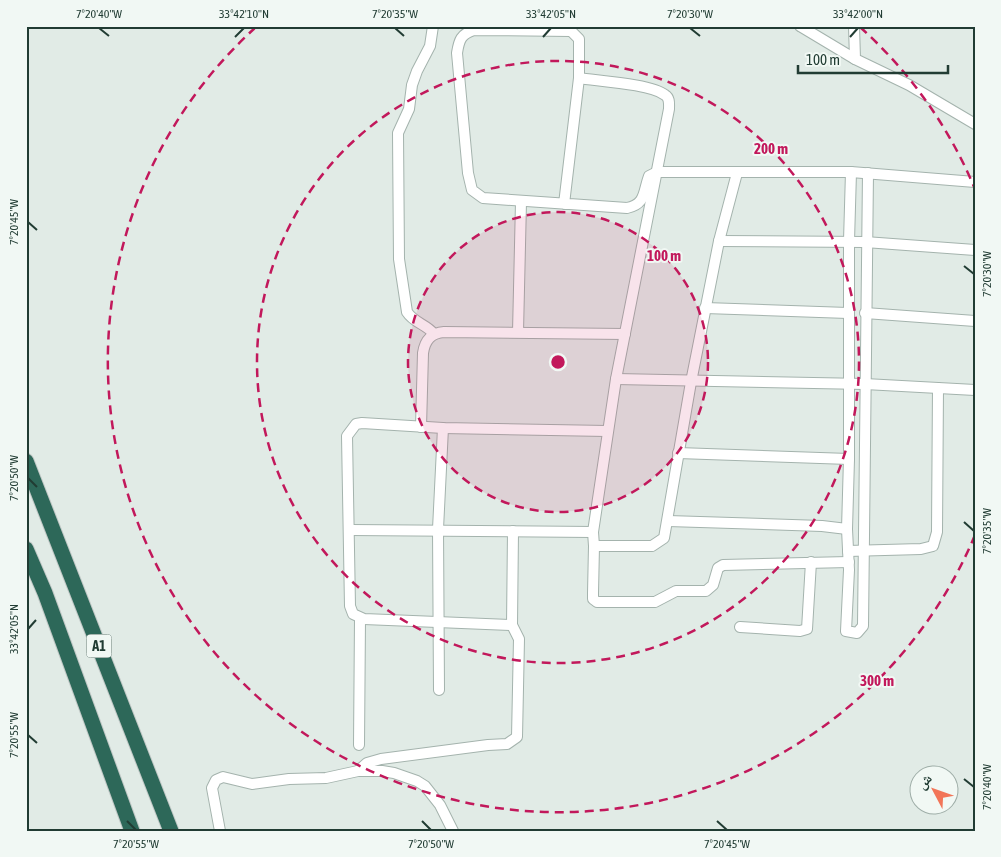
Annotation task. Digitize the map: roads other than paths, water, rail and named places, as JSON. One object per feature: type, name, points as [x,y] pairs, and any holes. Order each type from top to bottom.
[{"type":"highway","name":"A1","points":[[26,461],[171,831]]},
{"type":"highway","name":"A1","points":[[26,549],[45,593],[132,831]]},
{"type":"street","points":[[433,26],[430,46],[417,71],[412,85],[409,109],[398,133],[397,198],[399,259],[407,312],[411,319],[430,329],[434,334]]},
{"type":"street","points":[[800,26],[855,59],[909,85],[975,124]]},
{"type":"street","points":[[854,26],[855,59]]},
{"type":"street","points":[[564,204],[579,78],[579,39],[571,31],[474,30],[461,37],[457,53],[469,182],[472,190],[483,198],[521,202],[627,208],[635,206],[644,197],[649,176],[657,172],[851,172],[975,182]]},
{"type":"street","points":[[579,78],[649,88],[666,95],[669,109],[616,380],[608,431],[593,532],[593,599],[597,602],[655,602],[676,591],[706,591],[710,589],[714,573],[723,565],[849,562]]},
{"type":"street","points":[[851,172],[848,241],[849,459],[847,529],[849,562],[846,631],[849,633],[861,631],[863,626],[865,242],[868,173]]},
{"type":"street","points":[[594,546],[637,547],[657,544],[664,538],[718,241],[737,173]]},
{"type":"street","points":[[518,332],[521,202]]},
{"type":"street","points":[[718,241],[848,241],[975,250]]},
{"type":"street","points":[[705,308],[848,313]]},
{"type":"street","points":[[865,313],[975,321]]},
{"type":"street","points":[[421,427],[424,347],[434,334],[444,332],[625,334]]},
{"type":"street","points":[[616,380],[865,384],[975,390]]},
{"type":"street","points":[[848,550],[921,549],[933,546],[937,532],[938,388]]},
{"type":"street","points":[[512,625],[360,619],[353,614],[350,606],[350,530],[346,442],[350,429],[362,423],[443,428],[608,431]]},
{"type":"street","points":[[439,690],[438,529],[443,428]]},
{"type":"street","points":[[678,453],[849,459]]},
{"type":"street","points":[[668,521],[822,526],[847,529]]},
{"type":"street","points":[[350,530],[438,529],[593,532]]},
{"type":"street","points":[[358,771],[374,761],[488,744],[507,744],[514,741],[518,733],[520,639],[512,625],[513,531]]},
{"type":"street","points":[[740,627],[805,630],[808,626],[811,562]]},
{"type":"street","points":[[848,605],[863,605]]},
{"type":"street","points":[[359,745],[360,619]]},
{"type":"street","points":[[394,773],[404,756]]},
{"type":"street","points":[[220,831],[212,788],[219,778],[223,777],[252,784],[289,779],[326,778],[358,771],[382,770],[416,780],[425,786],[440,805],[453,831]]}]
